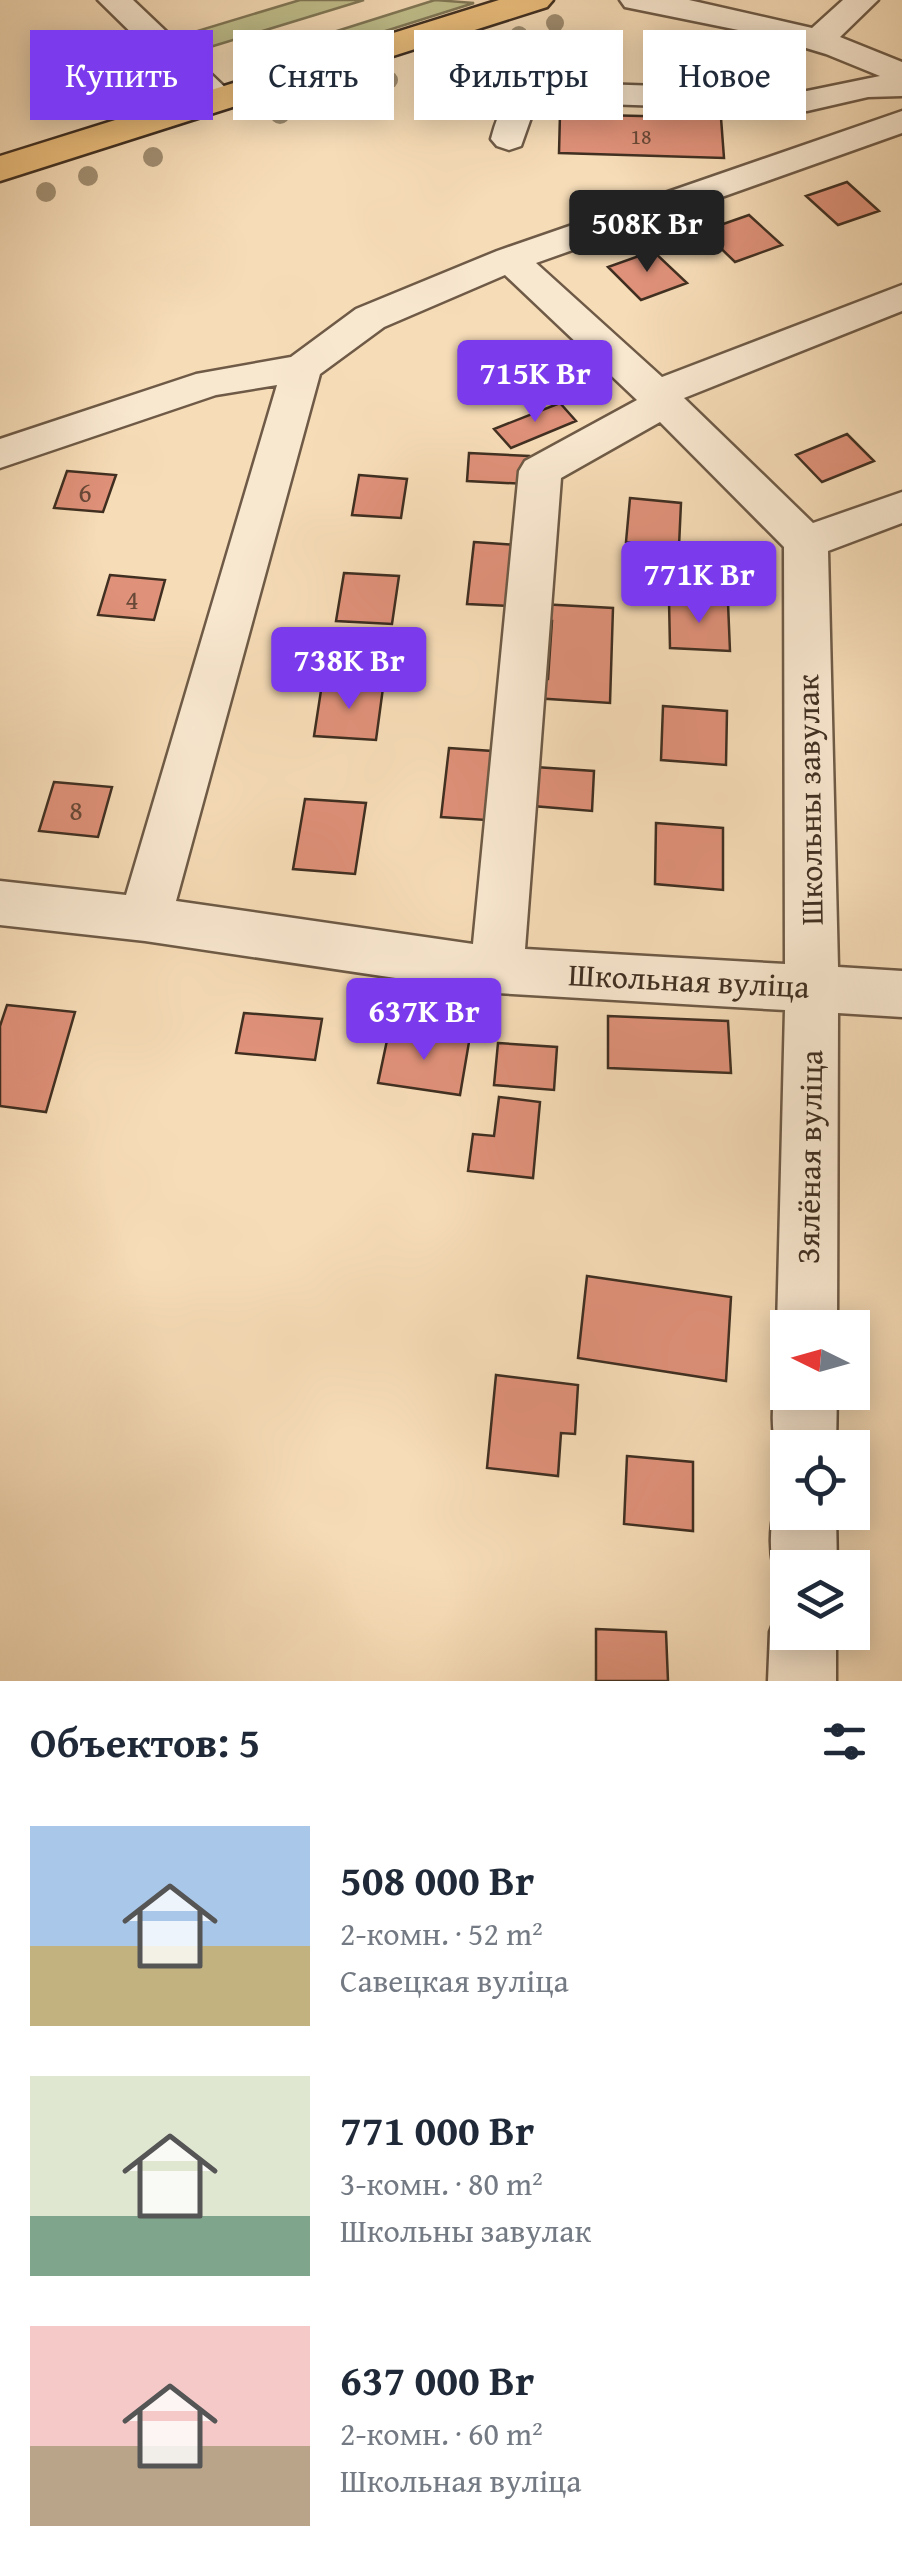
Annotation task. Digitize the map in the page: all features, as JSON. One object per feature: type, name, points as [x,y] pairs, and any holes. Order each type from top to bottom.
[{"type":"main road","points":[[0,170],[535,0]]},
{"type":"street","points":[[114,0],[220,100]]},
{"type":"street","points":[[636,0],[817,41],[902,74]]},
{"type":"street","points":[[817,41],[862,0]]},
{"type":"street","points":[[509,138],[516,106],[540,92],[807,102],[868,87],[902,86]]},
{"type":"street","points":[[0,454],[210,383],[302,368],[370,318],[510,259],[902,121]]},
{"type":"street","points":[[510,259],[660,398],[806,542],[902,507]]},
{"type":"street","points":[[498,970],[540,471],[660,398],[902,297]]},
{"type":"street","points":[[145,919],[302,368]]},
{"type":"street","name":"Школьны завулак","points":[[806,542],[812,986]]},
{"type":"street","name":"Школьная вуліца","points":[[0,903],[145,919],[498,970],[902,994]]},
{"type":"street","name":"Зялёная вуліца","points":[[807,1310],[812,986]]},
{"type":"street","points":[[802,1681],[803,1650]]},
{"type":"shaded area","points":[[300,0],[364,0],[266,30],[233,30],[233,40],[213,46],[213,30],[201,30]]},
{"type":"shaded area","points":[[435,0],[474,3],[389,30],[340,30]]},
{"type":"building","points":[[623,116],[643,116],[643,120],[721,120],[724,158],[559,153],[560,120],[623,120]]},
{"type":"building","points":[[847,182],[879,211],[838,225],[806,196]]},
{"type":"building","points":[[749,215],[782,245],[735,262],[703,231]]},
{"type":"building","points":[[653,251],[687,283],[641,300],[608,267]]},
{"type":"building","points":[[560,403],[576,421],[511,448],[494,429]]},
{"type":"building","points":[[847,434],[874,461],[822,482],[796,455]]},
{"type":"building","points":[[469,453],[529,456],[527,484],[467,481]]},
{"type":"building","points":[[67,471],[116,475],[103,512],[54,508]]},
{"type":"building","points":[[359,475],[407,479],[401,518],[352,515]]},
{"type":"building","points":[[630,498],[681,503],[679,546],[626,542]]},
{"type":"building","points":[[474,542],[517,545],[511,606],[467,604]]},
{"type":"building","points":[[344,573],[399,576],[392,624],[336,621]]},
{"type":"building","points":[[110,575],[165,580],[154,620],[98,615]]},
{"type":"building","points":[[669,600],[728,603],[730,651],[670,648]]},
{"type":"building","points":[[540,604],[613,608],[610,703],[534,698],[535,678],[548,679],[552,621],[539,620]]},
{"type":"building","points":[[322,684],[383,688],[376,740],[314,736]]},
{"type":"building","points":[[663,706],[727,711],[726,765],[661,760]]},
{"type":"building","points":[[449,748],[492,751],[486,820],[441,817]]},
{"type":"building","points":[[535,767],[594,771],[592,811],[533,806]]},
{"type":"building","points":[[54,782],[112,787],[98,837],[39,831]]},
{"type":"building","points":[[305,799],[366,803],[355,874],[293,869]]},
{"type":"building","points":[[656,823],[723,828],[723,890],[655,884]]},
{"type":"building","points":[[7,1005],[75,1012],[46,1112],[0,1106],[0,1026]]},
{"type":"building","points":[[244,1013],[322,1019],[315,1060],[236,1053]]},
{"type":"building","points":[[608,1016],[728,1021],[731,1073],[608,1068]]},
{"type":"building","points":[[389,1031],[469,1042],[460,1095],[378,1083]]},
{"type":"building","points":[[498,1043],[557,1047],[554,1090],[494,1085]]},
{"type":"building","points":[[499,1097],[540,1102],[533,1178],[468,1171],[473,1134],[494,1136]]},
{"type":"building","points":[[587,1276],[731,1297],[726,1381],[578,1358]]},
{"type":"building","points":[[496,1375],[578,1385],[575,1434],[561,1433],[558,1476],[487,1468]]},
{"type":"building","points":[[627,1456],[693,1462],[693,1531],[624,1524]]},
{"type":"building","points":[[596,1629],[666,1632],[668,1681],[596,1681]]}]
